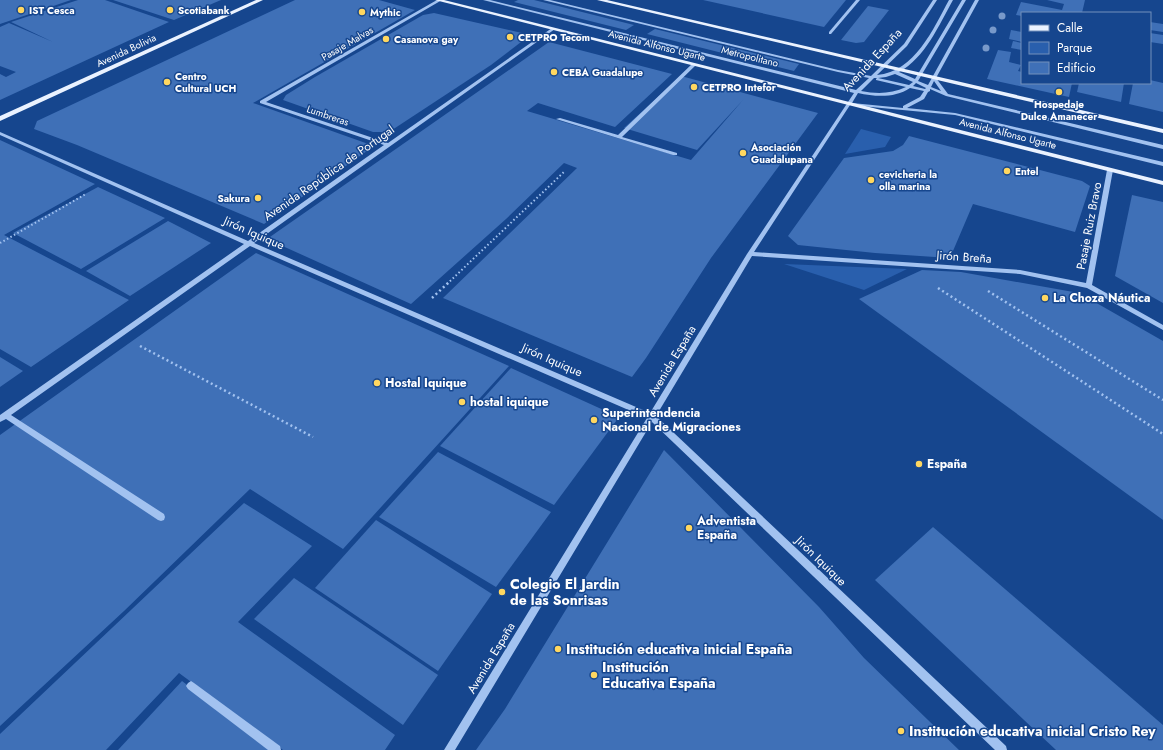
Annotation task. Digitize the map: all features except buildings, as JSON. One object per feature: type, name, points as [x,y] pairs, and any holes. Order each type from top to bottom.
[{"type":"main road","name":"Avenida Bolivia","points":[[0,118],[260,0]]},
{"type":"main road","name":"Avenida Alfonso Ugarte","points":[[439,0],[1163,183]]},
{"type":"main road","points":[[600,0],[1163,131]]},
{"type":"street","name":"Pasaje Malvas","points":[[262,102],[439,0]]},
{"type":"street","name":"Metropolitano","points":[[485,0],[857,92],[886,94],[897,93],[911,86],[916,81],[964,0]]},
{"type":"street","name":"Metropolitano","points":[[545,0],[838,71],[872,77],[900,71]]},
{"type":"street","points":[[830,33],[858,0]]},
{"type":"street","name":"Avenida España","points":[[449,750],[750,254],[857,92],[906,45],[935,0]]},
{"type":"street","points":[[928,89],[900,71],[920,50],[951,0]]},
{"type":"street","points":[[901,108],[915,103],[922,98],[977,0]]},
{"type":"street","name":"Avenida República de Portugal","points":[[3,417],[552,29]]},
{"type":"street","points":[[618,137],[694,65]]},
{"type":"street","points":[[872,77],[928,89]]},
{"type":"street","points":[[934,78],[946,95]]},
{"type":"street","name":"Avenida Alfonso Ugarte","points":[[928,89],[946,95],[1163,147]]},
{"type":"street","name":"Lumbreras","points":[[262,102],[388,145]]},
{"type":"street","name":"Avenida Alfonso Ugarte","points":[[849,104],[955,114],[1163,164]]},
{"type":"street","points":[[558,119],[675,154]]},
{"type":"street","name":"Jirón Iquique","points":[[0,132],[248,244],[416,314],[652,417],[1002,750]]},
{"type":"street","name":"Pasaje Ruiz Bravo","points":[[1089,286],[1110,170]]},
{"type":"street","name":"Jirón Breña","points":[[750,254],[1020,272],[1089,286],[1163,328]]},
{"type":"street","points":[[3,417],[161,517]]},
{"type":"street","points":[[191,686],[276,750]]},
{"type":"path","points":[[416,314],[565,171]]},
{"type":"path","points":[[0,244],[109,181]]},
{"type":"path","points":[[933,285],[1163,434]]},
{"type":"path","points":[[983,288],[1163,400]]},
{"type":"path","points":[[119,335],[313,437]]},
{"type":"green space","points":[[861,129],[891,137],[885,147],[845,154]]},
{"type":"green space","points":[[784,264],[907,269],[864,290]]},
{"type":"place","name":"IST Cesca","points":[[21,10]]},
{"type":"place","name":"Scotiabank","points":[[170,10]]},
{"type":"place","name":"Mythic","points":[[362,12]]},
{"type":"place","name":"CETPRO Tecom","points":[[510,37]]},
{"type":"place","name":"Casanova gay","points":[[386,39]]},
{"type":"place","name":"CEBA Guadalupe","points":[[554,72]]},
{"type":"place","name":"Centro Cultural UCH","points":[[167,82]]},
{"type":"place","name":"CETPRO Intefor","points":[[694,87]]},
{"type":"place","name":"Hospedaje Dulce Amanecer","points":[[1059,92]]},
{"type":"place","name":"Asociación Guadalupana","points":[[743,153]]},
{"type":"place","name":"Entel","points":[[1007,171]]},
{"type":"place","name":"cevicheria la olla marina","points":[[871,180]]},
{"type":"place","name":"Sakura","points":[[258,198]]},
{"type":"place","name":"La Choza Náutica","points":[[1045,298]]},
{"type":"place","name":"Hostal Iquique","points":[[377,383]]},
{"type":"place","name":"hostal iquique","points":[[462,402]]},
{"type":"place","name":"Superintendencia Nacional de Migraciones","points":[[594,420]]},
{"type":"place","name":"España","points":[[919,464]]},
{"type":"place","name":"Adventista España","points":[[689,528]]},
{"type":"place","name":"Colegio El Jardin de las Sonrisas","points":[[502,592]]},
{"type":"place","name":"Institución educativa inicial España","points":[[558,649]]},
{"type":"place","name":"Institución Educativa España","points":[[594,675]]},
{"type":"place","name":"Institución educativa inicial Cristo Rey","points":[[901,731]]}]
